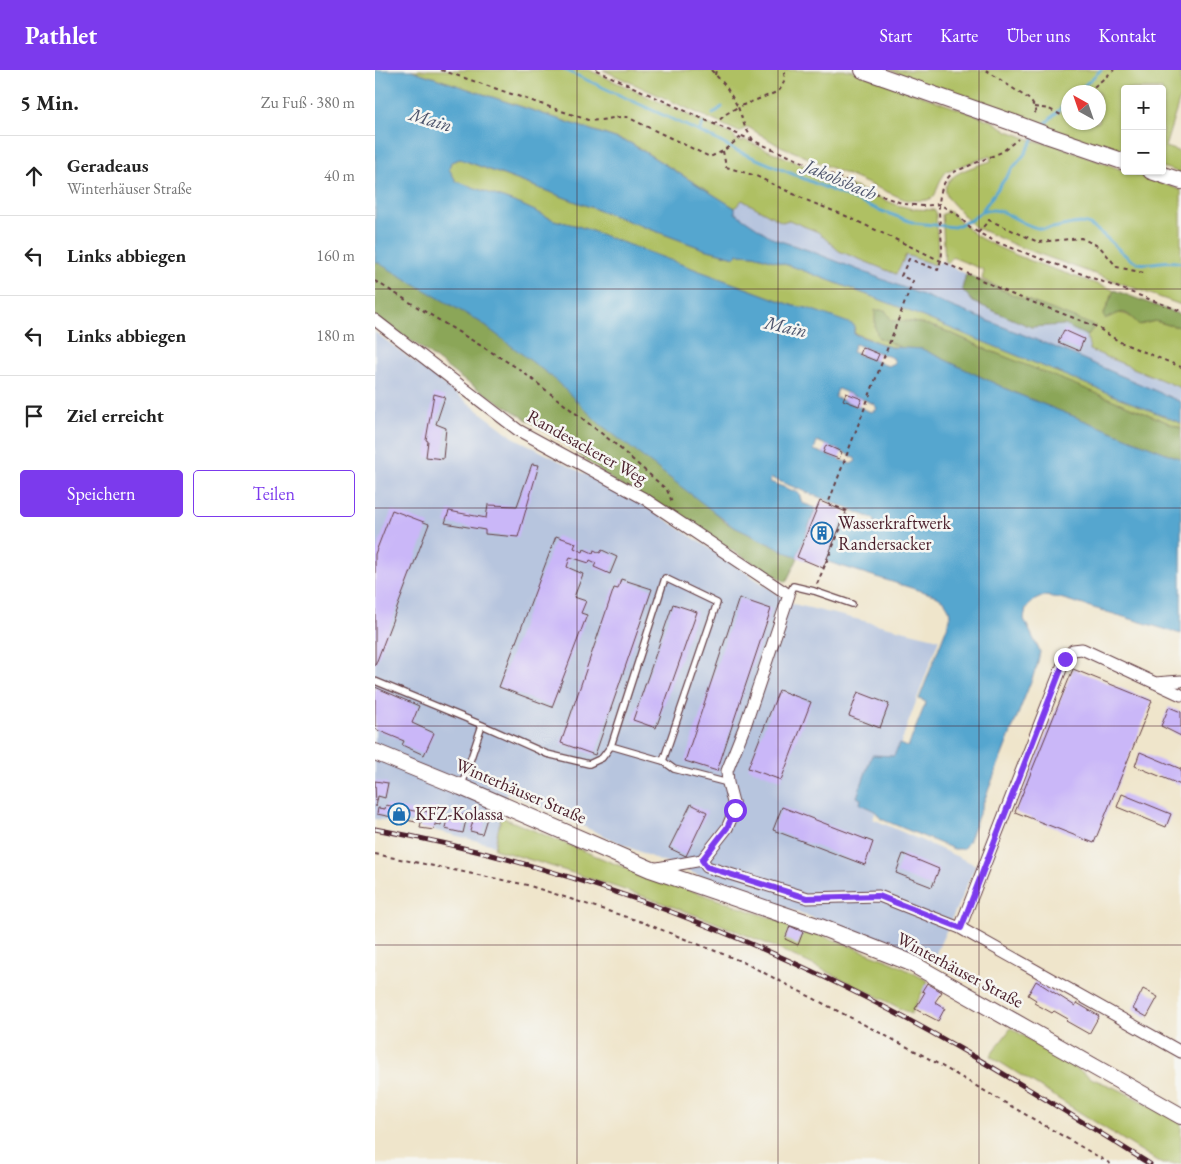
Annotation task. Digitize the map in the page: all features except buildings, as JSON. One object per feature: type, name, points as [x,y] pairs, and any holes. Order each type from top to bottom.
[{"type":"main road","points":[[863,70],[1017,130],[1046,135],[1121,161]]},
{"type":"main road","points":[[1163,175],[1181,181]]},
{"type":"main road","name":"Winterhäuser Straße","points":[[375,752],[650,869],[820,927],[909,962],[1181,1116]]},
{"type":"street","name":"Randesackerer Weg","points":[[375,320],[518,430],[645,499],[789,595]]},
{"type":"street","points":[[650,869],[702,860],[727,828],[735,810],[727,772],[747,723],[789,595]]},
{"type":"street","points":[[961,928],[1065,659],[1073,650],[1082,649],[1181,695]]},
{"type":"street","points":[[1155,683],[1181,681]]},
{"type":"street","points":[[702,860],[707,867],[807,898],[879,896],[961,928],[1181,1052]]},
{"type":"lane","points":[[375,681],[483,725],[547,754],[589,764],[602,758],[611,746],[665,578],[717,603],[663,760]]},
{"type":"lane","points":[[789,595],[793,586],[852,604]]},
{"type":"lane","points":[[461,787],[483,725]]},
{"type":"lane","points":[[611,746],[663,760],[674,769],[728,783]]},
{"type":"path","points":[[441,70],[588,120],[598,122],[627,117],[710,157],[723,151],[742,136]]},
{"type":"path","points":[[596,70],[714,124],[887,198],[905,204],[923,206],[939,204],[958,215],[970,228],[996,242],[1181,311]]},
{"type":"path","points":[[711,70],[725,85],[738,107],[745,127],[753,140]]},
{"type":"path","points":[[715,75],[716,70]]},
{"type":"path","points":[[714,124],[738,107],[781,89],[785,75],[783,70]]},
{"type":"path","points":[[986,70],[1030,100],[1035,107],[1036,113],[1034,117]]},
{"type":"path","points":[[1097,85],[1114,70]]},
{"type":"path","points":[[1035,107],[1049,109],[1061,115]]},
{"type":"path","points":[[814,591],[848,511],[828,504],[913,281],[901,276],[909,259],[938,270],[942,252],[939,204],[943,186],[948,176],[1002,152],[1017,130]]},
{"type":"path","points":[[723,151],[726,167],[756,176],[1011,294],[1095,326],[1120,342],[1181,367]]},
{"type":"path","points":[[978,233],[989,220],[1038,242],[1081,238],[1100,247],[1117,267],[1144,272]]},
{"type":"path","points":[[375,281],[519,369],[607,438],[667,490],[681,523]]},
{"type":"path","points":[[375,854],[527,885],[642,922],[743,962],[919,1053],[1111,1164]]},
{"type":"shaded area","points":[[742,200],[782,222],[789,220],[818,232],[839,251],[897,274],[906,255],[935,265],[941,261],[966,274],[962,289],[1031,327],[1064,325],[1087,336],[1090,350],[1181,388],[1181,403],[803,248],[774,239],[735,213],[735,208]]},
{"type":"shaded area","points":[[375,332],[513,437],[641,503],[793,604],[939,639],[873,819],[976,865],[932,962],[658,860],[507,792],[494,845],[409,824],[375,819]]},
{"type":"green space","points":[[411,70],[589,70],[735,136],[734,138],[741,142],[744,140],[897,205],[914,209],[934,210],[936,212],[938,252],[935,265],[906,255],[896,274],[839,251],[818,232],[789,220],[782,222],[742,200],[735,208],[631,143]]},
{"type":"green space","points":[[603,70],[850,70],[992,121],[1008,131],[1037,142],[1053,144],[1121,170],[1121,175],[1137,175],[1181,190],[1181,305],[1017,246],[973,226],[948,198],[947,183],[959,173],[991,161],[990,156],[947,171],[932,198],[919,201],[906,200],[776,144],[748,127],[739,132]]},
{"type":"green space","points":[[889,70],[1181,70],[1181,95],[1166,144],[1166,85],[1121,85],[1121,155]]},
{"type":"green space","points":[[1166,147],[1181,152],[1181,173],[1166,168]]},
{"type":"green space","points":[[460,159],[704,249],[735,257],[738,254],[754,255],[794,267],[894,305],[1181,423],[1181,428],[932,326],[906,321],[892,321],[878,337],[902,348],[890,347],[854,333],[855,328],[807,308],[794,306],[578,226],[554,220],[522,205],[456,181],[449,169],[451,162]]},
{"type":"green space","points":[[946,210],[977,236],[998,247],[1030,261],[1114,290],[1103,316],[1123,314],[1131,317],[1139,325],[1155,321],[1181,327],[1181,388],[1090,350],[1087,336],[1095,326],[1011,294],[982,279],[984,270],[952,257],[948,263],[945,261],[942,214],[946,213]]},
{"type":"green space","points":[[375,255],[480,322],[552,376],[621,419],[667,470],[726,523],[798,558],[786,582],[615,482],[564,443],[462,379],[416,344],[375,318]]},
{"type":"green space","points":[[966,274],[1011,294],[1095,326],[1087,336],[1064,325],[1031,327],[973,302],[962,289]]},
{"type":"green space","points":[[1114,290],[1181,315],[1181,327],[1155,321],[1139,325],[1128,314],[1124,313],[1106,319],[1103,316]]},
{"type":"green space","points":[[875,310],[885,310],[892,321],[919,323],[944,330],[993,352],[1181,428],[1181,459],[1015,393],[922,349],[902,348],[878,337],[875,327]]},
{"type":"green space","points":[[501,817],[618,865],[840,942],[894,963],[928,981],[911,1014],[797,957],[709,920],[610,885],[494,849]]},
{"type":"green space","points":[[1011,1028],[1093,1079],[1120,1090],[1181,1122],[1181,1164],[1162,1164],[990,1056]]},
{"type":"water","name":"Main","points":[[375,70],[411,70],[630,143],[735,208],[735,213],[774,239],[808,250],[1067,352],[1181,402],[1181,423],[894,305],[794,267],[754,255],[738,254],[735,257],[704,249],[460,159],[451,162],[449,169],[456,181],[522,205],[554,220],[578,226],[794,306],[807,308],[852,324],[854,325],[854,334],[890,347],[922,349],[1015,393],[1181,459],[1181,634],[1060,598],[1044,596],[1035,600],[1026,608],[1024,619],[1040,652],[1037,666],[968,842],[963,849],[954,849],[881,819],[875,811],[860,804],[861,799],[857,797],[872,755],[894,756],[899,744],[908,747],[926,702],[919,699],[950,619],[947,604],[934,595],[825,561],[844,518],[858,525],[873,524],[875,522],[874,519],[771,478],[770,482],[799,493],[802,503],[816,508],[797,557],[732,526],[600,424],[552,377],[480,322],[375,261]],"holes":[[[855,344],[893,358],[895,363],[888,366],[852,352]],[[838,389],[874,404],[877,409],[871,412],[835,397]],[[817,441],[854,457],[856,461],[851,464],[814,450]]]},
{"type":"waterway","name":"Jakobsbach","points":[[565,70],[735,150],[915,223],[954,227],[971,220],[981,212],[1024,155],[1036,135]]},
{"type":"waterway","name":"Jakobsbach","points":[[1085,85],[1101,70]]},
{"type":"waterway","points":[[713,114],[722,107]]},
{"type":"waterway","name":"Jakobsbach","points":[[1041,128],[1061,108]]},
{"type":"waterway","points":[[699,132],[703,124]]},
{"type":"waterway","points":[[982,212],[997,210],[1025,224],[1042,229],[1077,223],[1087,224],[1101,233],[1133,261],[1144,264],[1170,261],[1181,263]]},
{"type":"railway","points":[[375,829],[491,855],[604,888],[716,929],[770,952],[866,998],[949,1042],[1150,1164]]},
{"type":"place","name":"Wasserkraftwerk Randersacker","points":[[822,533]]},
{"type":"place","name":"KFZ-Kolassa","points":[[399,814]]},
{"type":"route","points":[[735,810],[727,828],[702,860],[707,867],[807,898],[879,896],[961,928],[1065,659]]}]
